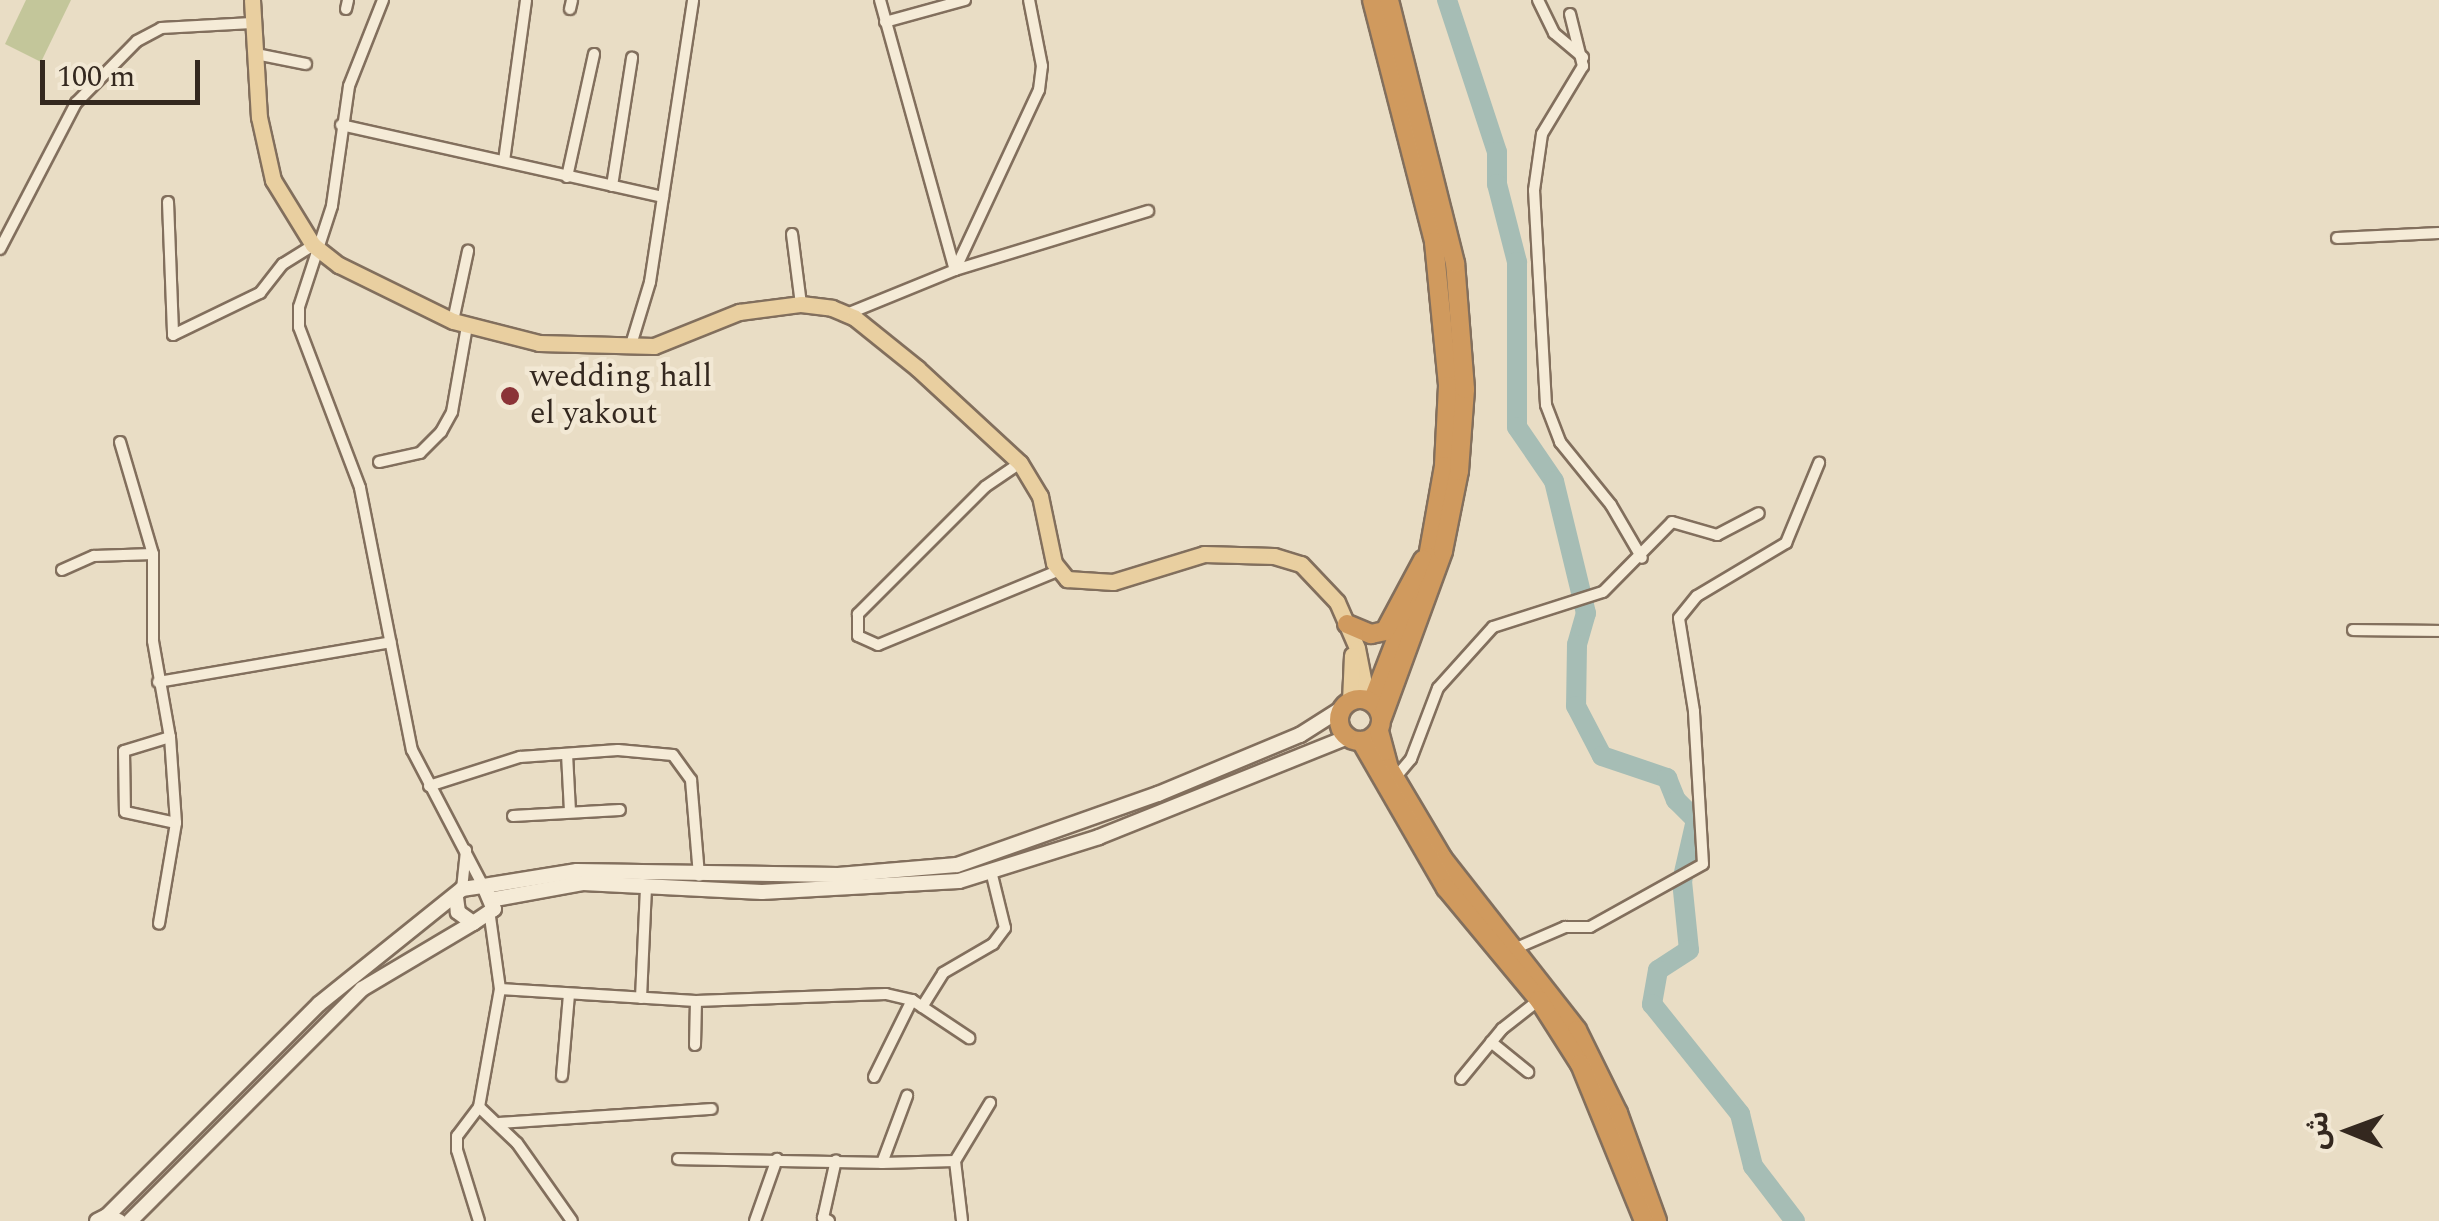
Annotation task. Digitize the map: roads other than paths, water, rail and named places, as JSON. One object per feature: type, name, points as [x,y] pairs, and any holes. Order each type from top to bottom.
[{"type":"highway","points":[[1354,739],[1428,557],[1447,438],[1445,322],[1427,210],[1372,0]]},
{"type":"highway","points":[[1389,0],[1447,221],[1465,389],[1459,471],[1443,550],[1365,710],[1339,725],[1354,739],[1446,888],[1539,1000],[1597,1099],[1644,1221]]},
{"type":"highway","points":[[1349,630],[1371,634],[1385,631],[1412,572],[1428,557]]},
{"type":"highway","points":[[1365,710],[1395,778],[1443,860],[1514,949],[1596,1064],[1657,1221]]},
{"type":"main road","points":[[108,1219],[319,1004],[459,893],[577,871],[699,876],[890,874],[996,856],[1365,710],[1349,630],[1320,579],[1274,556],[1204,554],[1086,585],[1060,570],[1040,496],[1020,462],[846,315],[802,304],[739,312],[654,346],[630,349],[539,343],[460,323],[380,288],[315,246],[272,180],[259,116],[252,0]]},
{"type":"main road","points":[[495,899],[583,884],[838,891],[997,873],[1354,739]]},
{"type":"main road","points":[[996,856],[997,873]]},
{"type":"main road","points":[[484,886],[495,899]]},
{"type":"main road","points":[[459,893],[458,912],[472,923]]},
{"type":"main road","points":[[130,1221],[362,988],[472,923],[490,917],[495,899]]},
{"type":"street","points":[[383,0],[342,125],[332,206],[315,246],[298,307],[299,327],[349,452],[391,642],[403,717],[429,786],[466,844],[484,886]]},
{"type":"street","points":[[504,161],[526,0]]},
{"type":"street","points":[[880,0],[955,270]]},
{"type":"street","points":[[885,22],[965,0]]},
{"type":"street","points":[[955,270],[965,236],[1039,90],[1042,66],[1029,0]]},
{"type":"street","points":[[1538,0],[1554,33],[1583,58]]},
{"type":"street","points":[[630,349],[664,198],[694,2]]},
{"type":"street","points":[[1570,14],[1583,58],[1576,85],[1547,123],[1538,152],[1533,209],[1544,388],[1556,435],[1642,558]]},
{"type":"street","points":[[0,250],[76,102],[137,40],[160,28],[252,23]]},
{"type":"street","points":[[256,54],[306,64]]},
{"type":"street","points":[[568,176],[594,54]]},
{"type":"street","points":[[612,186],[632,58]]},
{"type":"street","points":[[342,125],[664,198]]},
{"type":"street","points":[[168,202],[173,334],[260,293],[283,264],[315,246]]},
{"type":"street","points":[[846,315],[955,270],[1148,211]]},
{"type":"street","points":[[2338,238],[2439,233]]},
{"type":"street","points":[[792,234],[802,304]]},
{"type":"street","points":[[379,462],[420,452],[442,432],[452,412],[468,251]]},
{"type":"street","points":[[120,442],[153,554],[158,682],[170,737],[176,823],[159,924]]},
{"type":"street","points":[[1020,462],[986,488],[858,614],[858,636],[878,645],[1060,570]]},
{"type":"street","points":[[1514,949],[1565,927],[1590,927],[1692,872],[1706,854],[1679,618],[1697,596],[1786,542],[1818,464]]},
{"type":"street","points":[[1395,778],[1411,760],[1432,698],[1460,660],[1500,623],[1603,592],[1642,558],[1672,522],[1717,534],[1759,513]]},
{"type":"street","points":[[62,570],[94,556],[153,554]]},
{"type":"street","points":[[2353,630],[2439,631]]},
{"type":"street","points":[[158,682],[391,642]]},
{"type":"street","points":[[170,737],[124,751],[125,812],[176,823]]},
{"type":"street","points":[[429,786],[520,757],[660,751],[682,760],[691,780],[699,876]]},
{"type":"street","points":[[567,754],[570,812]]},
{"type":"street","points":[[514,816],[620,810]]},
{"type":"street","points":[[459,893],[466,844]]},
{"type":"street","points":[[922,1007],[942,973],[993,944],[1005,928],[997,873]]},
{"type":"street","points":[[641,998],[646,887]]},
{"type":"street","points":[[479,1221],[457,1150],[458,1136],[479,1108],[500,989],[490,917]]},
{"type":"street","points":[[500,989],[696,1001],[886,994],[912,1000],[969,1038]]},
{"type":"street","points":[[562,1076],[569,994]]},
{"type":"street","points":[[874,1077],[912,1000]]},
{"type":"street","points":[[1460,1079],[1490,1042],[1539,1000]]},
{"type":"street","points":[[695,1044],[696,1001]]},
{"type":"street","points":[[1490,1042],[1528,1072]]},
{"type":"street","points":[[882,1163],[907,1096]]},
{"type":"street","points":[[962,1221],[955,1161],[990,1103]]},
{"type":"street","points":[[479,1108],[500,1123],[572,1221]]},
{"type":"street","points":[[500,1123],[712,1109]]},
{"type":"street","points":[[678,1159],[955,1161]]},
{"type":"street","points":[[754,1221],[777,1159]]},
{"type":"street","points":[[829,1221],[823,1218],[836,1160]]},
{"type":"waterway","points":[[1447,0],[1497,152],[1497,184],[1517,262],[1517,427],[1554,481],[1586,613],[1577,645],[1576,706],[1602,756],[1667,778],[1676,800],[1696,820],[1682,881],[1689,950],[1658,970],[1652,1004],[1740,1114],[1753,1166],[1795,1221]]},
{"type":"place","name":"wedding hall el yakout","points":[[510,396]]}]
